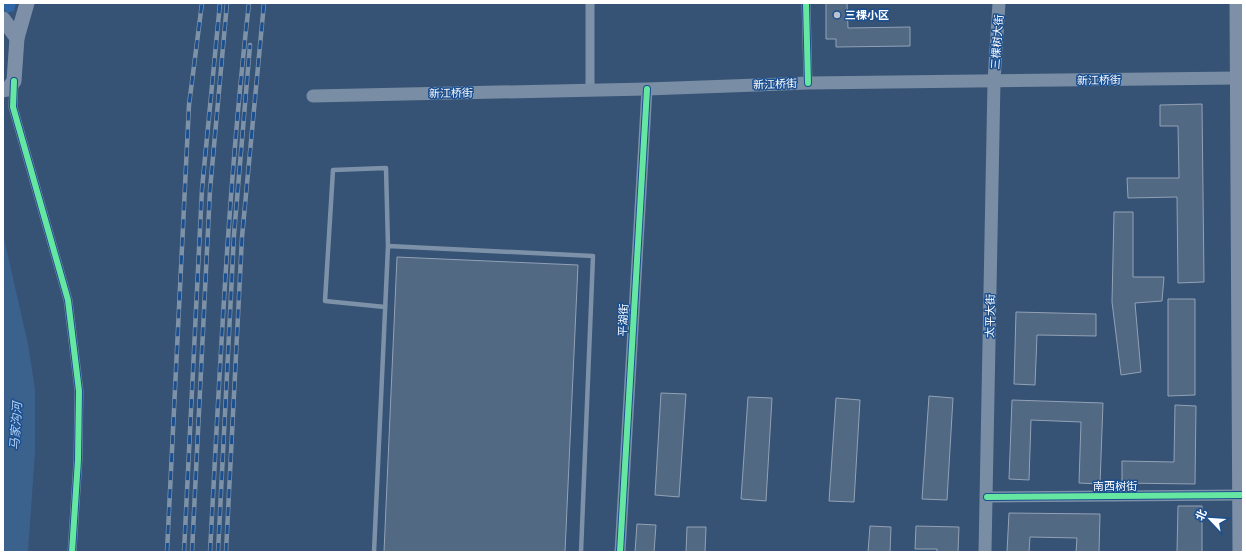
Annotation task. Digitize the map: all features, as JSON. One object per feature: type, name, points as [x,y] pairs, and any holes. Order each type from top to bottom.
[{"type":"highway","points":[[8,86],[17,38],[27,3]]},
{"type":"highway","points":[[1237,3],[1241,495],[1240,552]]},
{"type":"highway","points":[[3,19],[17,38]]},
{"type":"main road","name":"三棵树大街","points":[[994,81],[999,3]]},
{"type":"main road","name":"新江桥街","points":[[312,96],[647,89],[808,83],[1237,78]]},
{"type":"main road","name":"太平大街","points":[[985,552],[994,81]]},
{"type":"street","points":[[590,3],[590,90]]},
{"type":"street","points":[[806,3],[808,83]]},
{"type":"street","points":[[8,86],[68,300],[79,391],[78,460],[72,552]]},
{"type":"street","name":"平湖街","points":[[620,552],[647,89]]},
{"type":"street","name":"南西树街","points":[[986,497],[1241,495]]},
{"type":"lane","points":[[374,552],[388,246],[386,168],[333,170],[325,301],[385,307]]},
{"type":"lane","points":[[388,246],[594,256],[581,552]]},
{"type":"shaded area","points":[[3,3],[16,3],[14,11],[7,13],[3,7]]},
{"type":"water","name":"马家沟河","points":[[3,234],[28,344],[35,389],[35,452],[28,552],[3,552]]},
{"type":"building","name":"三棵小区","points":[[826,3],[847,3],[848,28],[910,27],[910,46],[836,47],[836,39],[826,39]]},
{"type":"building","points":[[1202,104],[1204,282],[1178,283],[1177,197],[1128,198],[1127,178],[1179,178],[1178,126],[1160,126],[1160,105]]},
{"type":"building","points":[[1114,212],[1133,212],[1133,277],[1164,277],[1162,301],[1135,303],[1141,372],[1121,375],[1112,302]]},
{"type":"building","points":[[397,257],[578,265],[565,552],[384,552]]},
{"type":"building","points":[[1168,299],[1195,299],[1195,395],[1168,396]]},
{"type":"building","points":[[1016,312],[1096,314],[1096,336],[1037,335],[1035,385],[1014,384]]},
{"type":"building","points":[[661,393],[686,394],[679,497],[655,495]]},
{"type":"building","points":[[929,396],[953,398],[947,500],[922,499]]},
{"type":"building","points":[[748,397],[772,398],[766,501],[741,499]]},
{"type":"building","points":[[836,398],[860,400],[854,502],[829,501]]},
{"type":"building","points":[[1012,400],[1103,403],[1100,484],[1079,483],[1081,422],[1031,420],[1029,480],[1009,479]]},
{"type":"building","points":[[1175,405],[1196,406],[1195,484],[1122,483],[1122,461],[1174,462]]},
{"type":"building","points":[[1178,506],[1202,506],[1202,552],[1177,552]]},
{"type":"building","points":[[1009,513],[1100,514],[1099,552],[1076,552],[1077,538],[1030,537],[1029,552],[1007,552]]},
{"type":"building","points":[[637,524],[656,525],[654,552],[635,552]]},
{"type":"building","points":[[870,526],[891,527],[890,552],[868,552]]},
{"type":"building","points":[[916,526],[959,527],[958,552],[937,552],[937,549],[915,549]]},
{"type":"building","points":[[687,527],[706,527],[705,552],[686,552]]},
{"type":"railway","points":[[167,552],[189,105],[202,3]]},
{"type":"railway","points":[[184,552],[202,189],[220,3]]},
{"type":"railway","points":[[192,552],[210,190],[227,3]]},
{"type":"railway","points":[[210,552],[230,209],[235,140],[249,3]]},
{"type":"railway","points":[[226,552],[242,237],[264,3]]},
{"type":"railway","points":[[218,552],[234,235],[250,45]]},
{"type":"cycle path","points":[[806,3],[808,83]]},
{"type":"cycle path","points":[[14,81],[13,107],[68,300],[79,391],[78,460],[72,552]]},
{"type":"cycle path","points":[[620,552],[647,89]]},
{"type":"cycle path","points":[[987,497],[1243,495]]},
{"type":"place","name":"三棵小区","points":[[837,15]]}]
